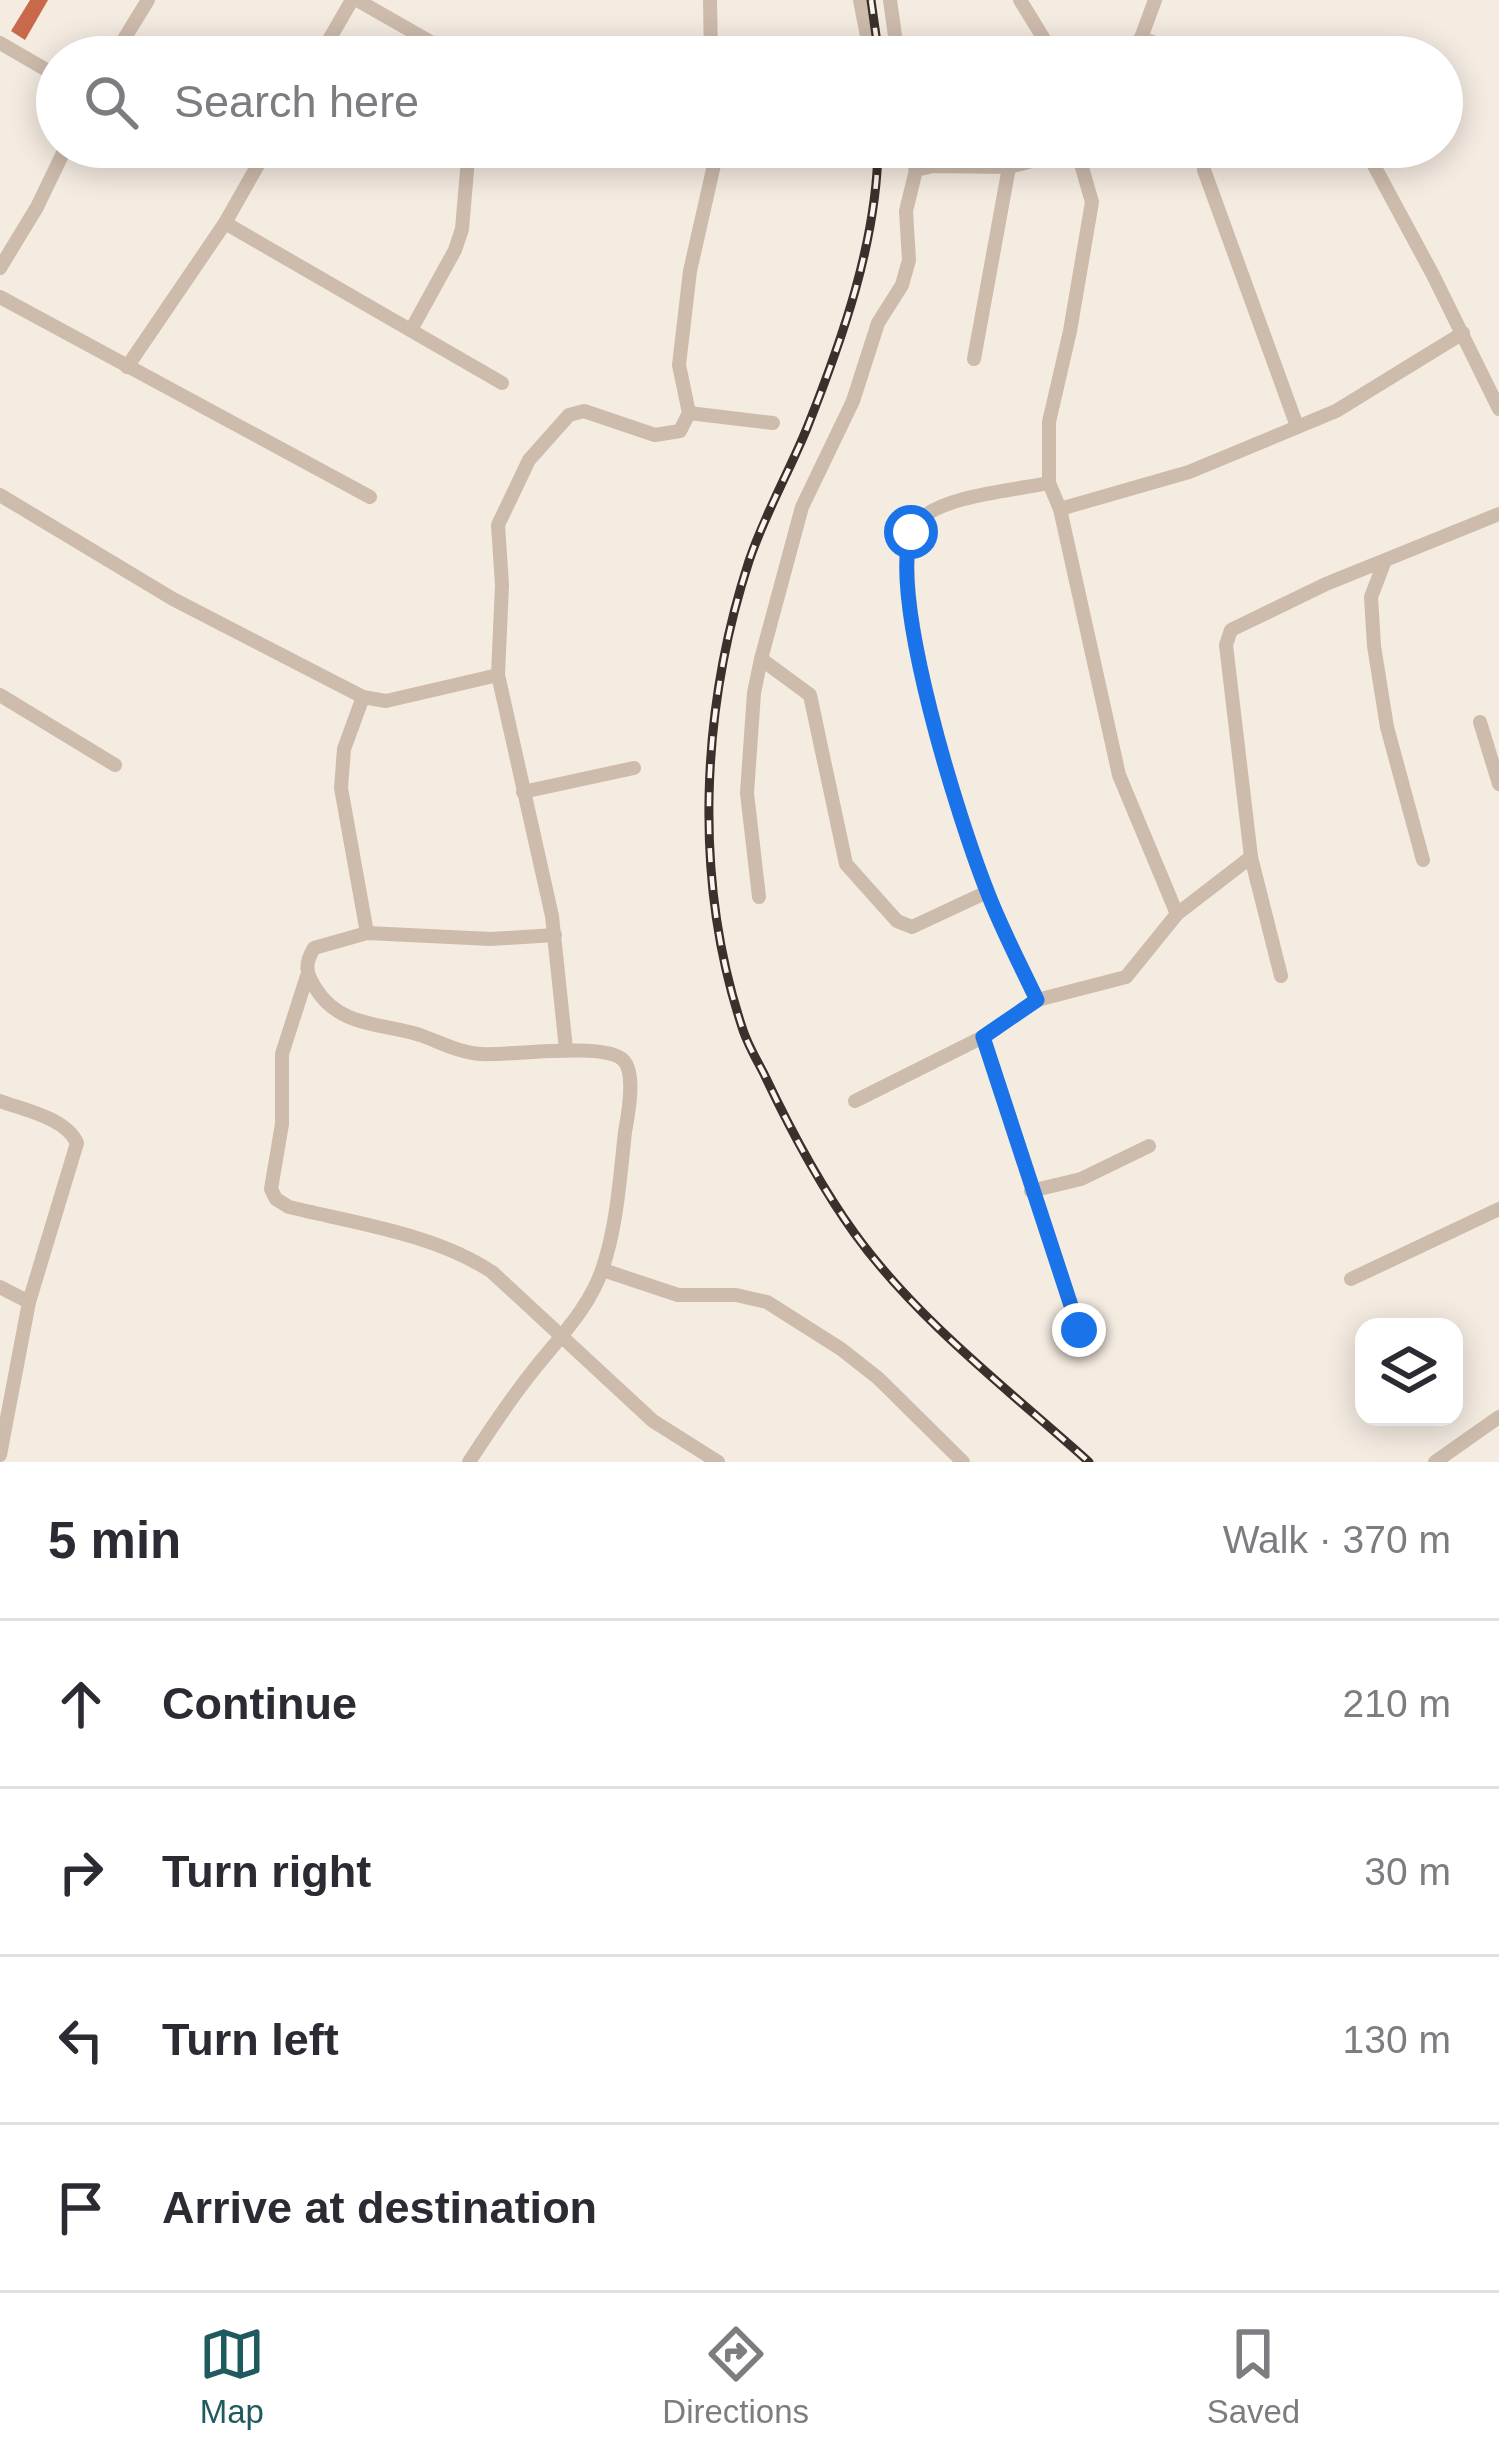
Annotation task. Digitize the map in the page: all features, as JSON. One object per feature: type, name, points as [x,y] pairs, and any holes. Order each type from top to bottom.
[{"type":"street","points":[[126,36],[148,0]]},
{"type":"street","points":[[333,36],[354,0],[419,36]]},
{"type":"street","points":[[710,0],[711,36]]},
{"type":"street","points":[[860,0],[867,36]]},
{"type":"street","points":[[890,0],[895,36]]},
{"type":"street","points":[[1020,0],[1042,36]]},
{"type":"street","points":[[1142,36],[1155,0]]},
{"type":"street","points":[[0,43],[36,64]]},
{"type":"street","points":[[0,268],[56,168]]},
{"type":"street","points":[[127,367],[225,223],[256,168]]},
{"type":"street","points":[[411,330],[455,250],[462,229],[467,168]]},
{"type":"street","points":[[566,1049],[555,935],[498,675],[502,585],[498,525],[529,460],[569,416],[584,411],[656,435],[680,431],[689,413],[679,365],[687,295],[714,168]]},
{"type":"street","points":[[759,897],[747,793],[761,658],[802,507],[853,400],[878,322],[902,285],[909,260],[906,211],[916,170],[924,168]]},
{"type":"street","points":[[974,359],[1009,168]]},
{"type":"street","points":[[1084,168],[1090,216],[1049,422],[1049,483],[1060,509],[1119,775],[1177,914]]},
{"type":"street","points":[[1204,168],[1297,426]]},
{"type":"street","points":[[1375,168],[1499,409]]},
{"type":"street","points":[[225,223],[502,383]]},
{"type":"street","points":[[0,297],[370,497]]},
{"type":"street","points":[[1060,509],[1189,472],[1336,411],[1463,333]]},
{"type":"street","points":[[689,413],[773,423]]},
{"type":"street","points":[[1037,1000],[987,892],[960,808],[909,617],[907,544],[915,524],[931,509],[1049,483]]},
{"type":"street","points":[[0,495],[173,598],[363,697],[386,701],[498,675]]},
{"type":"street","points":[[1281,976],[1251,857],[1226,645],[1232,630],[1355,571],[1499,514]]},
{"type":"street","points":[[1384,563],[1371,597],[1374,646],[1387,727],[1423,860]]},
{"type":"street","points":[[761,658],[810,695],[846,864],[897,921],[913,927],[987,892]]},
{"type":"street","points":[[0,695],[115,765]]},
{"type":"street","points":[[363,697],[344,749],[341,788],[368,933]]},
{"type":"street","points":[[1480,722],[1499,784]]},
{"type":"street","points":[[523,792],[634,768]]},
{"type":"street","points":[[855,1101],[983,1037],[1037,1000],[1126,977],[1177,914],[1251,857]]},
{"type":"street","points":[[555,935],[491,939],[368,933],[314,948],[307,958],[307,976],[282,1054],[283,1124],[271,1189],[289,1207],[473,1259],[653,1421],[711,1460]]},
{"type":"street","points":[[307,976],[322,999],[347,1018],[413,1033],[466,1052],[566,1049],[614,1054],[627,1066],[626,1130],[603,1270],[581,1310],[469,1462]]},
{"type":"street","points":[[983,1037],[1079,1330]]},
{"type":"street","points":[[0,1101],[61,1124],[72,1131],[77,1143],[29,1302],[0,1455]]},
{"type":"street","points":[[1031,1192],[1081,1179],[1149,1146]]},
{"type":"street","points":[[1352,1279],[1499,1209]]},
{"type":"street","points":[[603,1270],[678,1295],[736,1295],[767,1302],[878,1378],[963,1462]]},
{"type":"street","points":[[0,1287],[29,1302]]},
{"type":"street","points":[[1435,1462],[1499,1418]]},
{"type":"building","points":[[30,0],[48,0],[25,40],[11,31]]},
{"type":"railway","points":[[871,0],[876,36]]},
{"type":"railway","points":[[877,168],[864,254],[845,325],[807,428],[755,544],[733,617],[721,675],[709,794],[716,912],[726,971],[747,1040],[795,1137],[842,1215],[880,1266],[936,1326],[1089,1462]]},
{"type":"route","points":[[911,532],[907,544],[909,617],[927,692],[987,892],[1037,1000],[983,1037],[1079,1330]]}]
